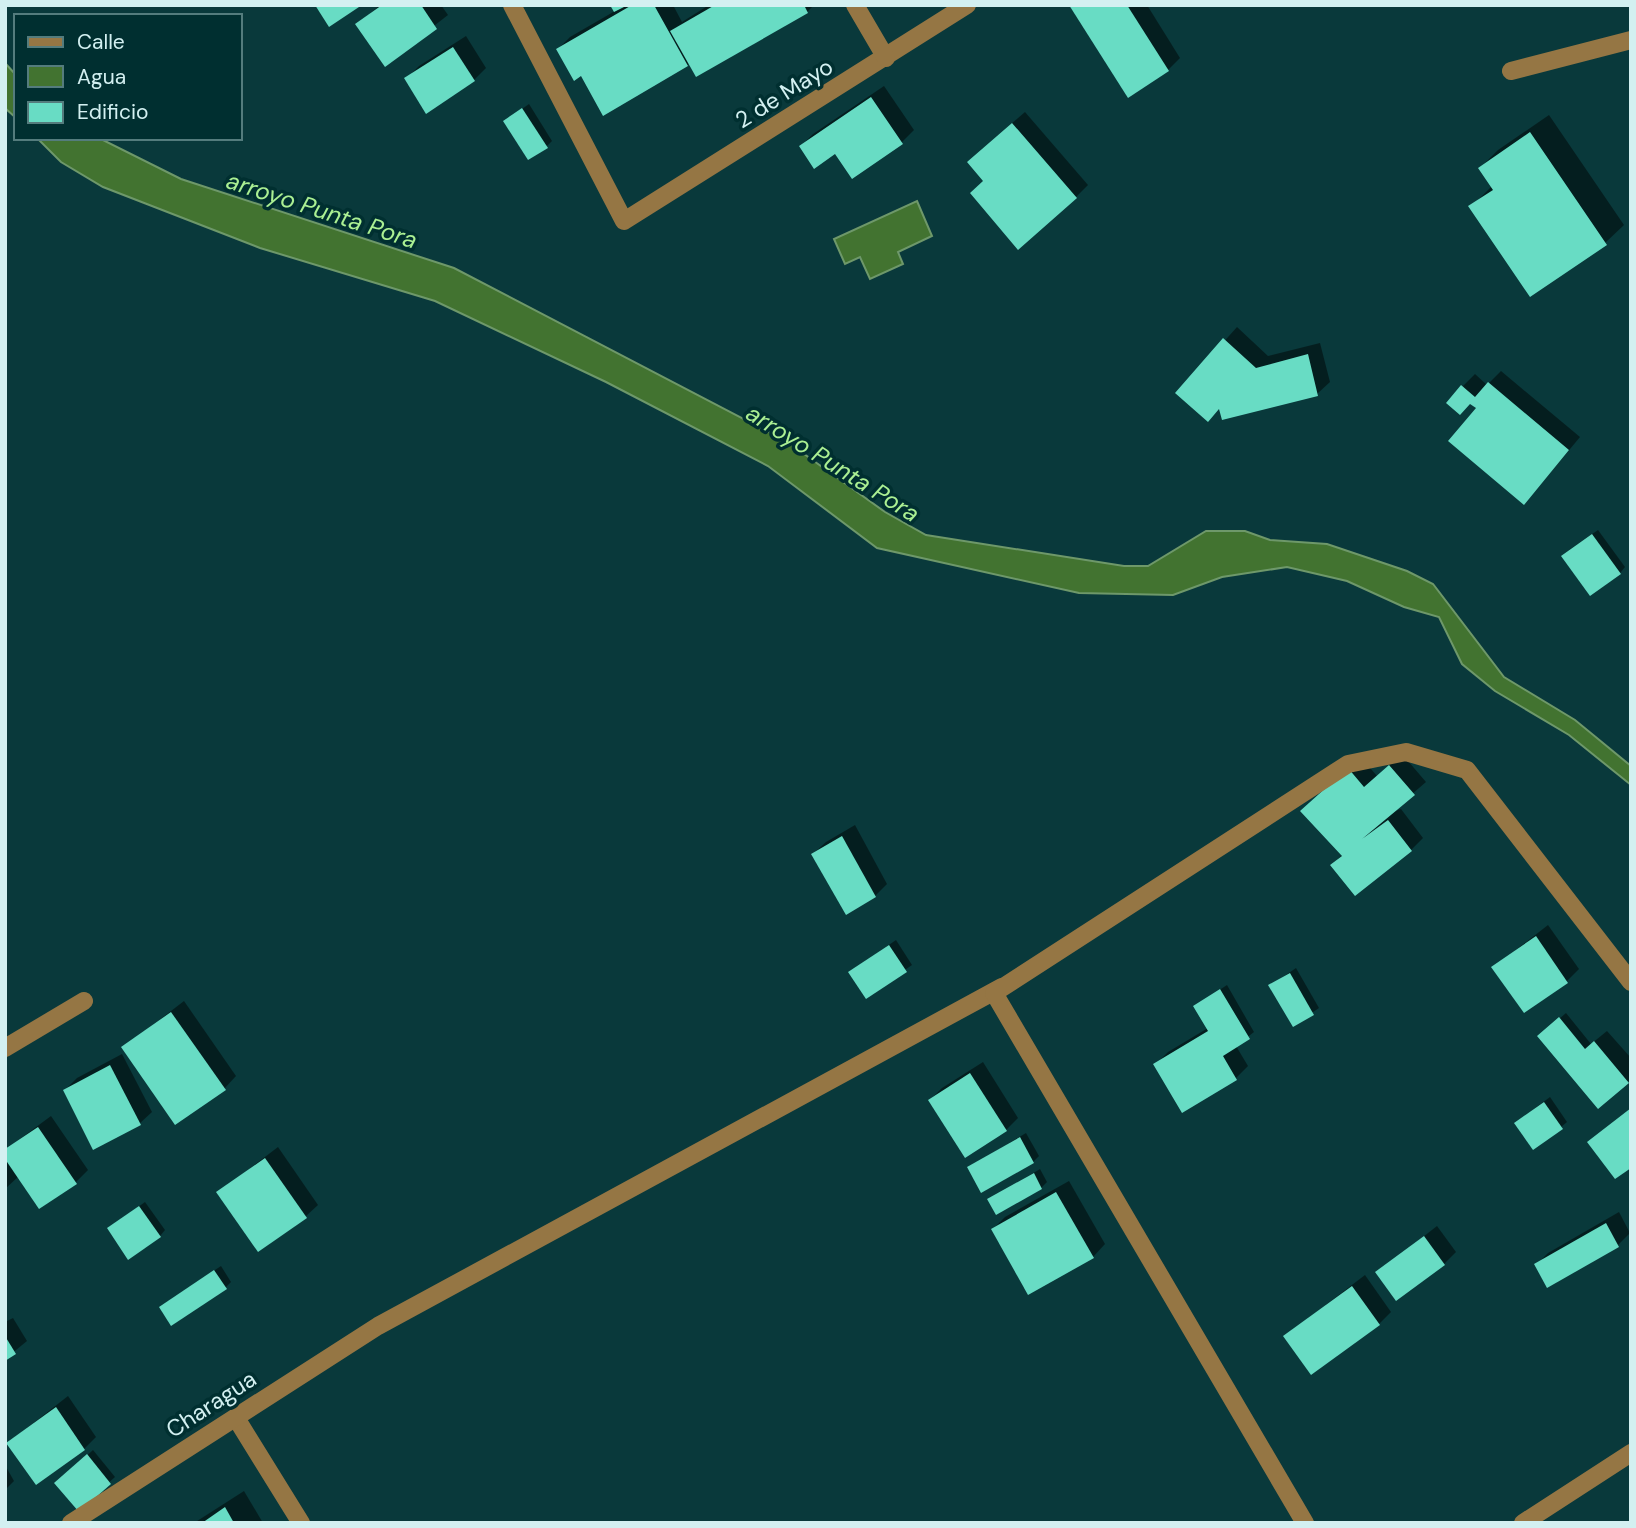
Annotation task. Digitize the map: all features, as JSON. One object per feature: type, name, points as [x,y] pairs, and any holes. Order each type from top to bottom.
[{"type":"street","name":"2 de Mayo","points":[[512,5],[624,221],[967,5]]},
{"type":"street","points":[[855,5],[886,58]]},
{"type":"street","points":[[1511,71],[1631,40]]},
{"type":"street","name":"Charagua","points":[[71,1523],[378,1326],[1007,984],[1348,764],[1406,752],[1467,770],[1631,982]]},
{"type":"street","points":[[1007,984],[994,993],[1305,1523]]},
{"type":"street","points":[[5,1048],[84,1002]]},
{"type":"street","points":[[236,1418],[301,1523]]},
{"type":"street","points":[[1523,1523],[1631,1453]]},
{"type":"water","points":[[5,63],[14,73],[14,116],[5,108]]},
{"type":"water","points":[[39,140],[103,140],[181,179],[454,268],[786,441],[885,512],[926,535],[1124,566],[1148,566],[1206,531],[1245,531],[1270,540],[1327,544],[1407,571],[1433,584],[1504,677],[1575,720],[1631,766],[1631,785],[1569,735],[1495,691],[1462,664],[1439,617],[1404,607],[1347,581],[1287,567],[1222,577],[1173,595],[1079,593],[877,548],[768,466],[606,382],[435,301],[260,248],[103,187],[61,162]]},
{"type":"water","points":[[917,201],[932,236],[898,252],[903,264],[870,279],[860,257],[845,264],[834,239]]},
{"type":"building","points":[[315,5],[362,5],[329,27]]},
{"type":"building","points":[[382,5],[421,5],[437,29],[385,67],[355,24]]},
{"type":"building","points":[[610,5],[628,5],[614,12]]},
{"type":"building","points":[[632,5],[654,5],[688,66],[603,116],[581,76],[574,81],[556,49]]},
{"type":"building","points":[[715,5],[804,5],[808,13],[696,77],[670,31]]},
{"type":"building","points":[[1069,5],[1127,5],[1169,71],[1128,98]]},
{"type":"building","points":[[453,47],[475,81],[426,114],[404,78]]},
{"type":"building","points":[[871,97],[903,144],[852,179],[835,154],[814,169],[799,146]]},
{"type":"building","points":[[522,108],[548,148],[528,160],[503,121]]},
{"type":"building","points":[[1012,123],[1077,198],[1018,250],[970,193],[983,181],[967,162]]},
{"type":"building","points":[[1530,132],[1607,245],[1530,297],[1468,206],[1493,190],[1478,168]]},
{"type":"building","points":[[1223,338],[1256,368],[1308,354],[1318,396],[1222,420],[1219,409],[1208,422],[1175,393]]},
{"type":"building","points":[[1488,382],[1569,450],[1524,505],[1448,441],[1476,408],[1470,404],[1460,415],[1446,403],[1461,385],[1475,397]]},
{"type":"building","points":[[1592,534],[1621,574],[1590,596],[1561,556]]},
{"type":"building","points":[[1389,765],[1415,795],[1362,839],[1388,820],[1412,851],[1355,896],[1330,865],[1342,856],[1300,811],[1348,768],[1364,787]]},
{"type":"building","points":[[842,836],[876,897],[846,915],[811,854]]},
{"type":"building","points":[[1536,936],[1568,983],[1524,1013],[1491,967]]},
{"type":"building","points":[[889,945],[907,972],[866,999],[848,972]]},
{"type":"building","points":[[1290,973],[1314,1015],[1293,1027],[1268,985]]},
{"type":"building","points":[[1220,989],[1250,1039],[1223,1056],[1237,1080],[1182,1113],[1153,1064],[1208,1031],[1193,1006]]},
{"type":"building","points":[[171,1012],[226,1090],[175,1125],[121,1047]]},
{"type":"building","points":[[1559,1017],[1585,1049],[1594,1041],[1629,1083],[1598,1109],[1537,1036]]},
{"type":"building","points":[[110,1065],[141,1125],[93,1150],[63,1090]]},
{"type":"building","points":[[970,1073],[1007,1131],[965,1158],[928,1100]]},
{"type":"building","points":[[1544,1102],[1563,1129],[1533,1150],[1514,1123]]},
{"type":"building","points":[[1631,1108],[1631,1168],[1615,1179],[1587,1142]]},
{"type":"building","points":[[38,1127],[77,1184],[39,1209],[5,1159],[5,1149]]},
{"type":"building","points":[[1020,1137],[1034,1163],[981,1193],[967,1167]]},
{"type":"building","points":[[265,1158],[307,1218],[258,1252],[216,1192]]},
{"type":"building","points":[[1034,1173],[1042,1189],[996,1215],[987,1199]]},
{"type":"building","points":[[1056,1192],[1094,1258],[1028,1295],[991,1229]]},
{"type":"building","points":[[139,1206],[161,1237],[128,1260],[107,1228]]},
{"type":"building","points":[[1606,1223],[1619,1247],[1547,1288],[1534,1264]]},
{"type":"building","points":[[1424,1236],[1445,1265],[1396,1301],[1375,1272]]},
{"type":"building","points":[[214,1270],[227,1289],[171,1326],[159,1307]]},
{"type":"building","points":[[1352,1286],[1380,1325],[1311,1375],[1283,1336]]},
{"type":"building","points":[[5,1336],[16,1354],[5,1361]]},
{"type":"building","points":[[56,1407],[85,1450],[36,1485],[6,1443]]},
{"type":"building","points":[[87,1454],[111,1484],[79,1512],[54,1483]]},
{"type":"building","points":[[225,1507],[234,1523],[202,1523]]},
{"type":"water label","name":"arroyo Punta Pora","points":[[322,210]]},
{"type":"water label","name":"arroyo Punta Pora","points":[[833,463]]}]
